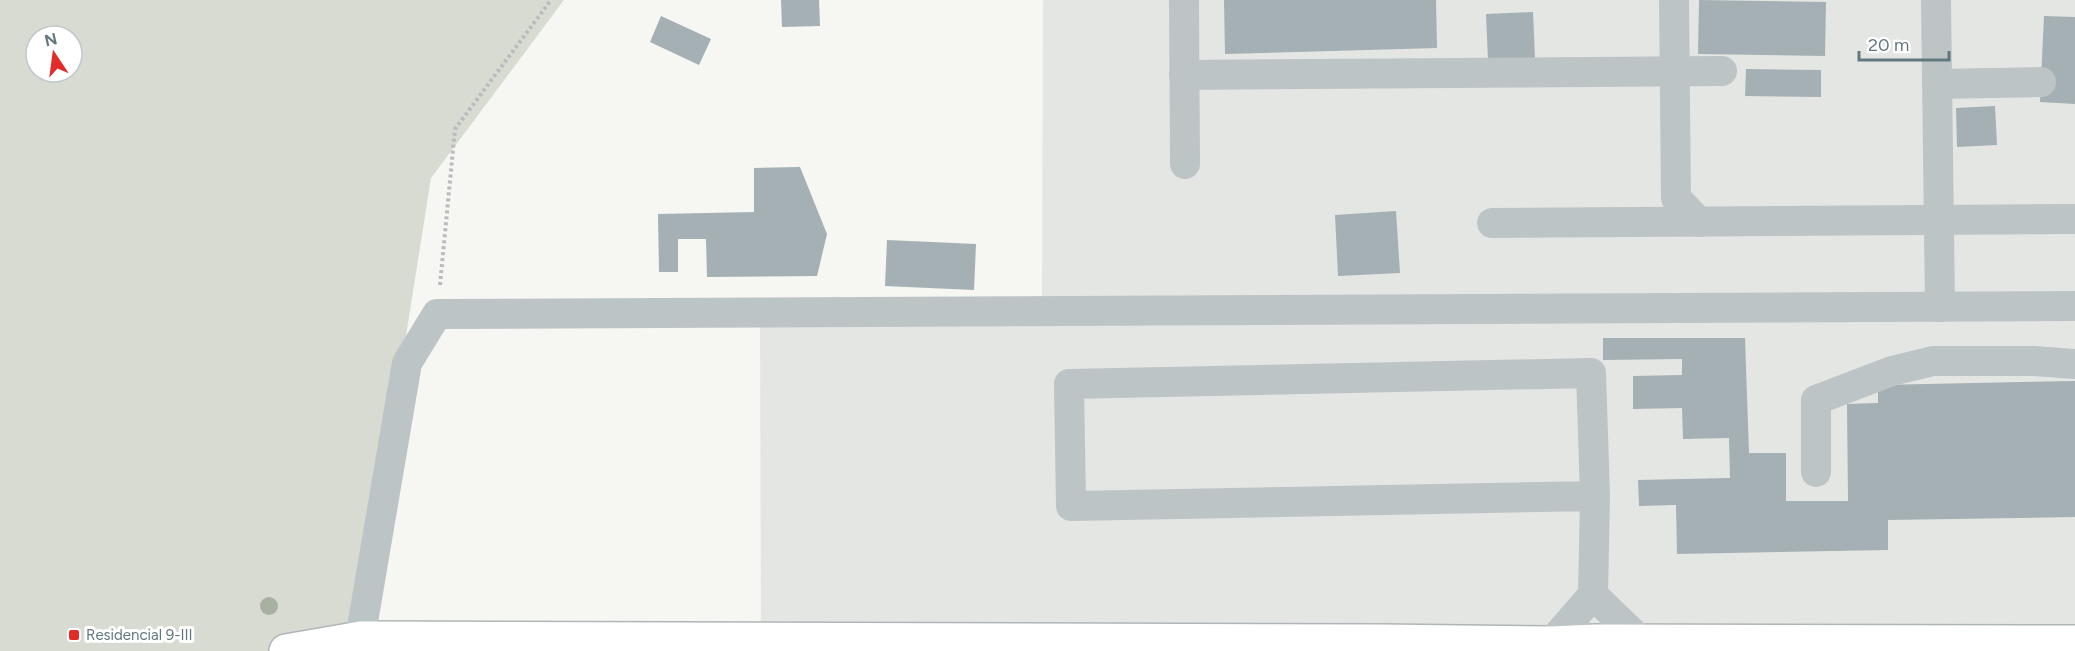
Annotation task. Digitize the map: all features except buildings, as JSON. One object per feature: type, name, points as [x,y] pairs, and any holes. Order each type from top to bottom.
[{"type":"main road","points":[[286,651],[359,644],[1381,640],[1551,643],[1641,641],[2075,642]]},
{"type":"street","points":[[1184,0],[1185,164]]},
{"type":"street","points":[[1674,0],[1676,198],[1699,222]]},
{"type":"street","points":[[1936,0],[1940,307]]},
{"type":"street","points":[[1184,75],[1722,71]]},
{"type":"street","points":[[1937,84],[2041,82]]},
{"type":"street","points":[[1492,223],[2075,219]]},
{"type":"street","points":[[359,644],[407,363],[437,314],[2075,306]]},
{"type":"street","points":[[1816,472],[1816,400],[1892,371],[1933,361],[2034,360],[2075,364]]},
{"type":"street","points":[[1551,643],[1593,595],[1595,496],[1591,374],[1069,384],[1071,506],[1595,496]]},
{"type":"street","points":[[1593,595],[1641,641]]},
{"type":"path","points":[[437,314],[455,129],[551,0]]},
{"type":"shaded area","points":[[0,0],[564,0],[431,178],[356,651],[0,651]]},
{"type":"shaded area","points":[[1043,0],[2075,0],[2075,642],[761,639],[760,313],[1042,311]]},
{"type":"place","name":"Residencial 9-III","points":[[74,635]]}]
